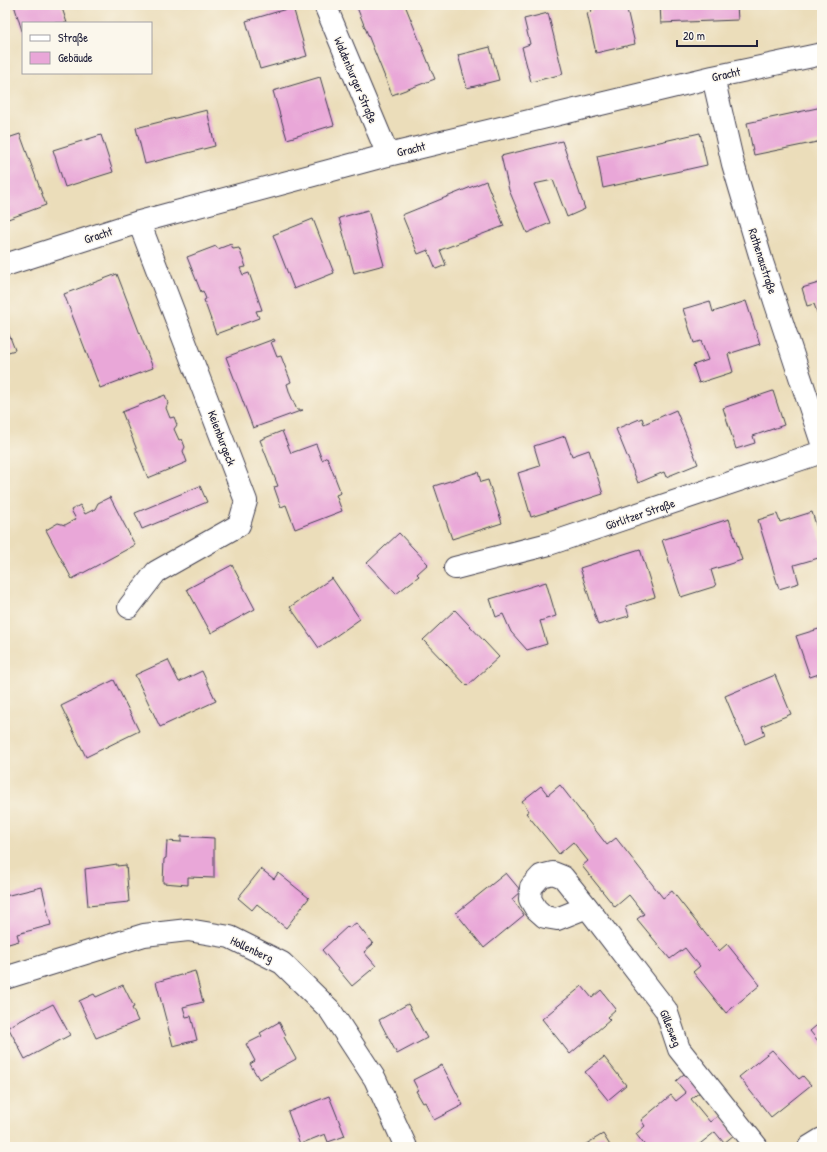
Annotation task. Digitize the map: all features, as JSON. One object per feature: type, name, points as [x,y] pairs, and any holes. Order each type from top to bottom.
[{"type":"street","name":"Waldenburger Straße","points":[[325,5],[388,155]]},
{"type":"street","name":"Gracht","points":[[5,265],[138,222],[388,155],[713,77],[822,54]]},
{"type":"street","name":"Rathenaustraße","points":[[713,77],[733,164],[762,262],[822,443]]},
{"type":"street","name":"Keienburgeck","points":[[129,606],[156,572],[239,525],[246,501],[138,222]]},
{"type":"street","name":"Görlitzer Straße","points":[[455,568],[549,544],[822,452]]},
{"type":"street","name":"Gillesweg","points":[[587,907],[666,1010],[679,1049],[757,1147]]},
{"type":"street","name":"Hollenberg","points":[[5,978],[144,935],[188,930],[230,937],[282,963],[330,1010],[375,1079],[406,1147]]},
{"type":"street","points":[[809,1147],[822,1139]]},
{"type":"building","points":[[14,5],[61,5],[67,22],[22,22],[22,31]]},
{"type":"building","points":[[356,5],[405,5],[435,79],[392,95]]},
{"type":"building","points":[[590,5],[626,5],[635,44],[596,53],[587,13],[592,12]]},
{"type":"building","points":[[660,5],[737,5],[738,20],[661,23]]},
{"type":"building","points":[[293,7],[307,56],[260,69],[246,21]]},
{"type":"building","points":[[548,13],[563,74],[531,82],[522,47],[530,44],[524,19]]},
{"type":"building","points":[[490,47],[499,80],[467,88],[458,55]]},
{"type":"building","points":[[320,77],[334,125],[287,139],[273,91]]},
{"type":"building","points":[[822,107],[822,141],[754,155],[747,123]]},
{"type":"building","points":[[207,110],[215,146],[145,164],[136,128]]},
{"type":"building","points":[[700,133],[707,165],[603,188],[597,156]]},
{"type":"building","points":[[20,134],[46,205],[8,219],[5,210],[5,139]]},
{"type":"building","points":[[101,135],[113,172],[65,187],[53,150]]},
{"type":"building","points":[[562,141],[585,209],[567,217],[553,180],[534,184],[550,223],[527,233],[509,190],[501,156]]},
{"type":"building","points":[[486,181],[504,226],[440,250],[446,265],[436,269],[428,250],[418,254],[402,215]]},
{"type":"building","points":[[368,210],[384,265],[354,273],[339,218]]},
{"type":"building","points":[[313,219],[334,273],[294,289],[273,235]]},
{"type":"building","points":[[231,244],[233,249],[239,248],[246,267],[240,268],[243,275],[249,273],[262,310],[256,311],[259,318],[216,334],[204,300],[206,299],[203,291],[201,292],[187,257],[216,246],[218,249]]},
{"type":"building","points":[[117,274],[153,368],[100,388],[64,294]]},
{"type":"building","points":[[822,282],[822,326],[814,304],[807,306],[802,288]]},
{"type":"building","points":[[710,301],[713,312],[746,301],[760,344],[728,354],[733,372],[699,383],[693,365],[708,360],[701,341],[694,343],[683,309]]},
{"type":"building","points":[[5,324],[15,350],[5,353]]},
{"type":"building","points":[[274,339],[275,341],[271,342],[277,357],[281,356],[291,382],[287,384],[290,394],[297,410],[303,410],[253,428],[226,357]]},
{"type":"building","points":[[773,391],[784,425],[753,436],[755,443],[736,449],[723,408]]},
{"type":"building","points":[[165,395],[168,403],[166,408],[170,418],[174,417],[177,425],[174,429],[179,440],[182,439],[185,447],[183,451],[187,462],[148,478],[122,412]]},
{"type":"building","points":[[676,410],[698,464],[666,477],[664,472],[638,483],[616,429],[642,418],[644,424]]},
{"type":"building","points":[[282,431],[291,453],[316,444],[322,460],[327,457],[341,493],[336,495],[342,511],[295,529],[286,505],[281,507],[274,487],[278,486],[260,440]]},
{"type":"building","points":[[565,436],[572,456],[589,450],[603,494],[531,517],[518,473],[540,466],[534,446]]},
{"type":"building","points":[[478,472],[481,482],[488,480],[502,523],[452,539],[434,486]]},
{"type":"building","points":[[200,486],[207,502],[142,529],[135,513]]},
{"type":"building","points":[[110,497],[135,545],[72,579],[46,530],[58,523],[65,525],[76,519],[71,510],[80,505],[85,514],[95,509],[98,503]]},
{"type":"building","points":[[812,512],[822,544],[822,557],[794,565],[799,583],[779,589],[758,520],[777,514],[780,522]]},
{"type":"building","points":[[729,519],[742,560],[711,570],[716,586],[681,597],[662,540]]},
{"type":"building","points":[[399,533],[428,564],[417,574],[419,576],[396,594],[367,563]]},
{"type":"building","points":[[640,549],[655,597],[626,606],[629,616],[598,625],[580,568]]},
{"type":"building","points":[[232,565],[255,609],[211,633],[187,589]]},
{"type":"building","points":[[332,578],[360,619],[319,648],[290,607]]},
{"type":"building","points":[[546,582],[556,616],[540,621],[547,644],[527,650],[511,632],[503,614],[496,617],[490,599]]},
{"type":"building","points":[[455,610],[499,657],[467,686],[423,640]]},
{"type":"building","points":[[822,628],[822,673],[810,677],[796,636]]},
{"type":"building","points":[[168,660],[179,682],[202,671],[216,701],[160,727],[135,675]]},
{"type":"building","points":[[775,675],[791,714],[762,726],[765,735],[745,744],[725,696]]},
{"type":"building","points":[[114,680],[139,731],[86,757],[61,706]]},
{"type":"building","points":[[560,785],[607,845],[616,838],[663,898],[672,891],[719,951],[727,944],[760,985],[726,1013],[693,972],[700,966],[685,948],[670,959],[637,919],[644,914],[629,895],[615,907],[582,866],[588,861],[573,842],[559,854],[526,813],[529,811],[522,801],[541,786],[548,795]]},
{"type":"building","points":[[181,836],[214,838],[214,878],[188,877],[188,885],[163,883],[164,859],[166,858],[167,841],[181,842]]},
{"type":"building","points":[[117,864],[117,866],[126,865],[129,902],[88,906],[85,869]]},
{"type":"building","points":[[261,869],[274,879],[278,873],[309,898],[286,928],[257,904],[252,910],[238,898]]},
{"type":"building","points":[[506,873],[521,891],[512,899],[524,915],[484,948],[456,913]]},
{"type":"building","points":[[42,887],[51,925],[17,934],[19,941],[5,945],[5,896]]},
{"type":"building","points":[[356,923],[373,944],[364,952],[376,966],[352,986],[322,950],[348,926],[349,928]]},
{"type":"building","points":[[195,971],[203,1002],[183,1007],[186,1017],[191,1016],[197,1040],[173,1046],[156,982]]},
{"type":"building","points":[[123,985],[134,1007],[132,1008],[138,1021],[96,1038],[79,1001],[94,994],[96,997]]},
{"type":"building","points":[[582,986],[592,998],[601,990],[616,1009],[607,1017],[610,1020],[570,1054],[542,1019]]},
{"type":"building","points":[[53,1004],[70,1035],[25,1059],[8,1027]]},
{"type":"building","points":[[408,1004],[427,1038],[397,1054],[379,1020]]},
{"type":"building","points":[[822,1021],[822,1046],[810,1031]]},
{"type":"building","points":[[279,1022],[286,1035],[284,1037],[296,1059],[259,1079],[250,1064],[255,1061],[246,1044],[262,1036],[260,1033]]},
{"type":"building","points":[[772,1050],[799,1079],[803,1076],[811,1085],[771,1117],[739,1077]]},
{"type":"building","points":[[604,1057],[626,1085],[608,1100],[585,1072]]},
{"type":"building","points":[[442,1065],[463,1105],[434,1120],[425,1102],[423,1103],[416,1091],[418,1090],[413,1080]]},
{"type":"building","points":[[685,1073],[700,1092],[691,1099],[710,1122],[719,1115],[734,1135],[724,1143],[715,1132],[696,1147],[646,1147],[636,1134],[645,1126],[641,1120],[671,1095],[676,1101],[686,1093],[676,1081]]},
{"type":"building","points":[[329,1096],[345,1136],[328,1142],[325,1134],[300,1144],[288,1112]]},
{"type":"building","points":[[603,1134],[611,1147],[581,1147]]}]
